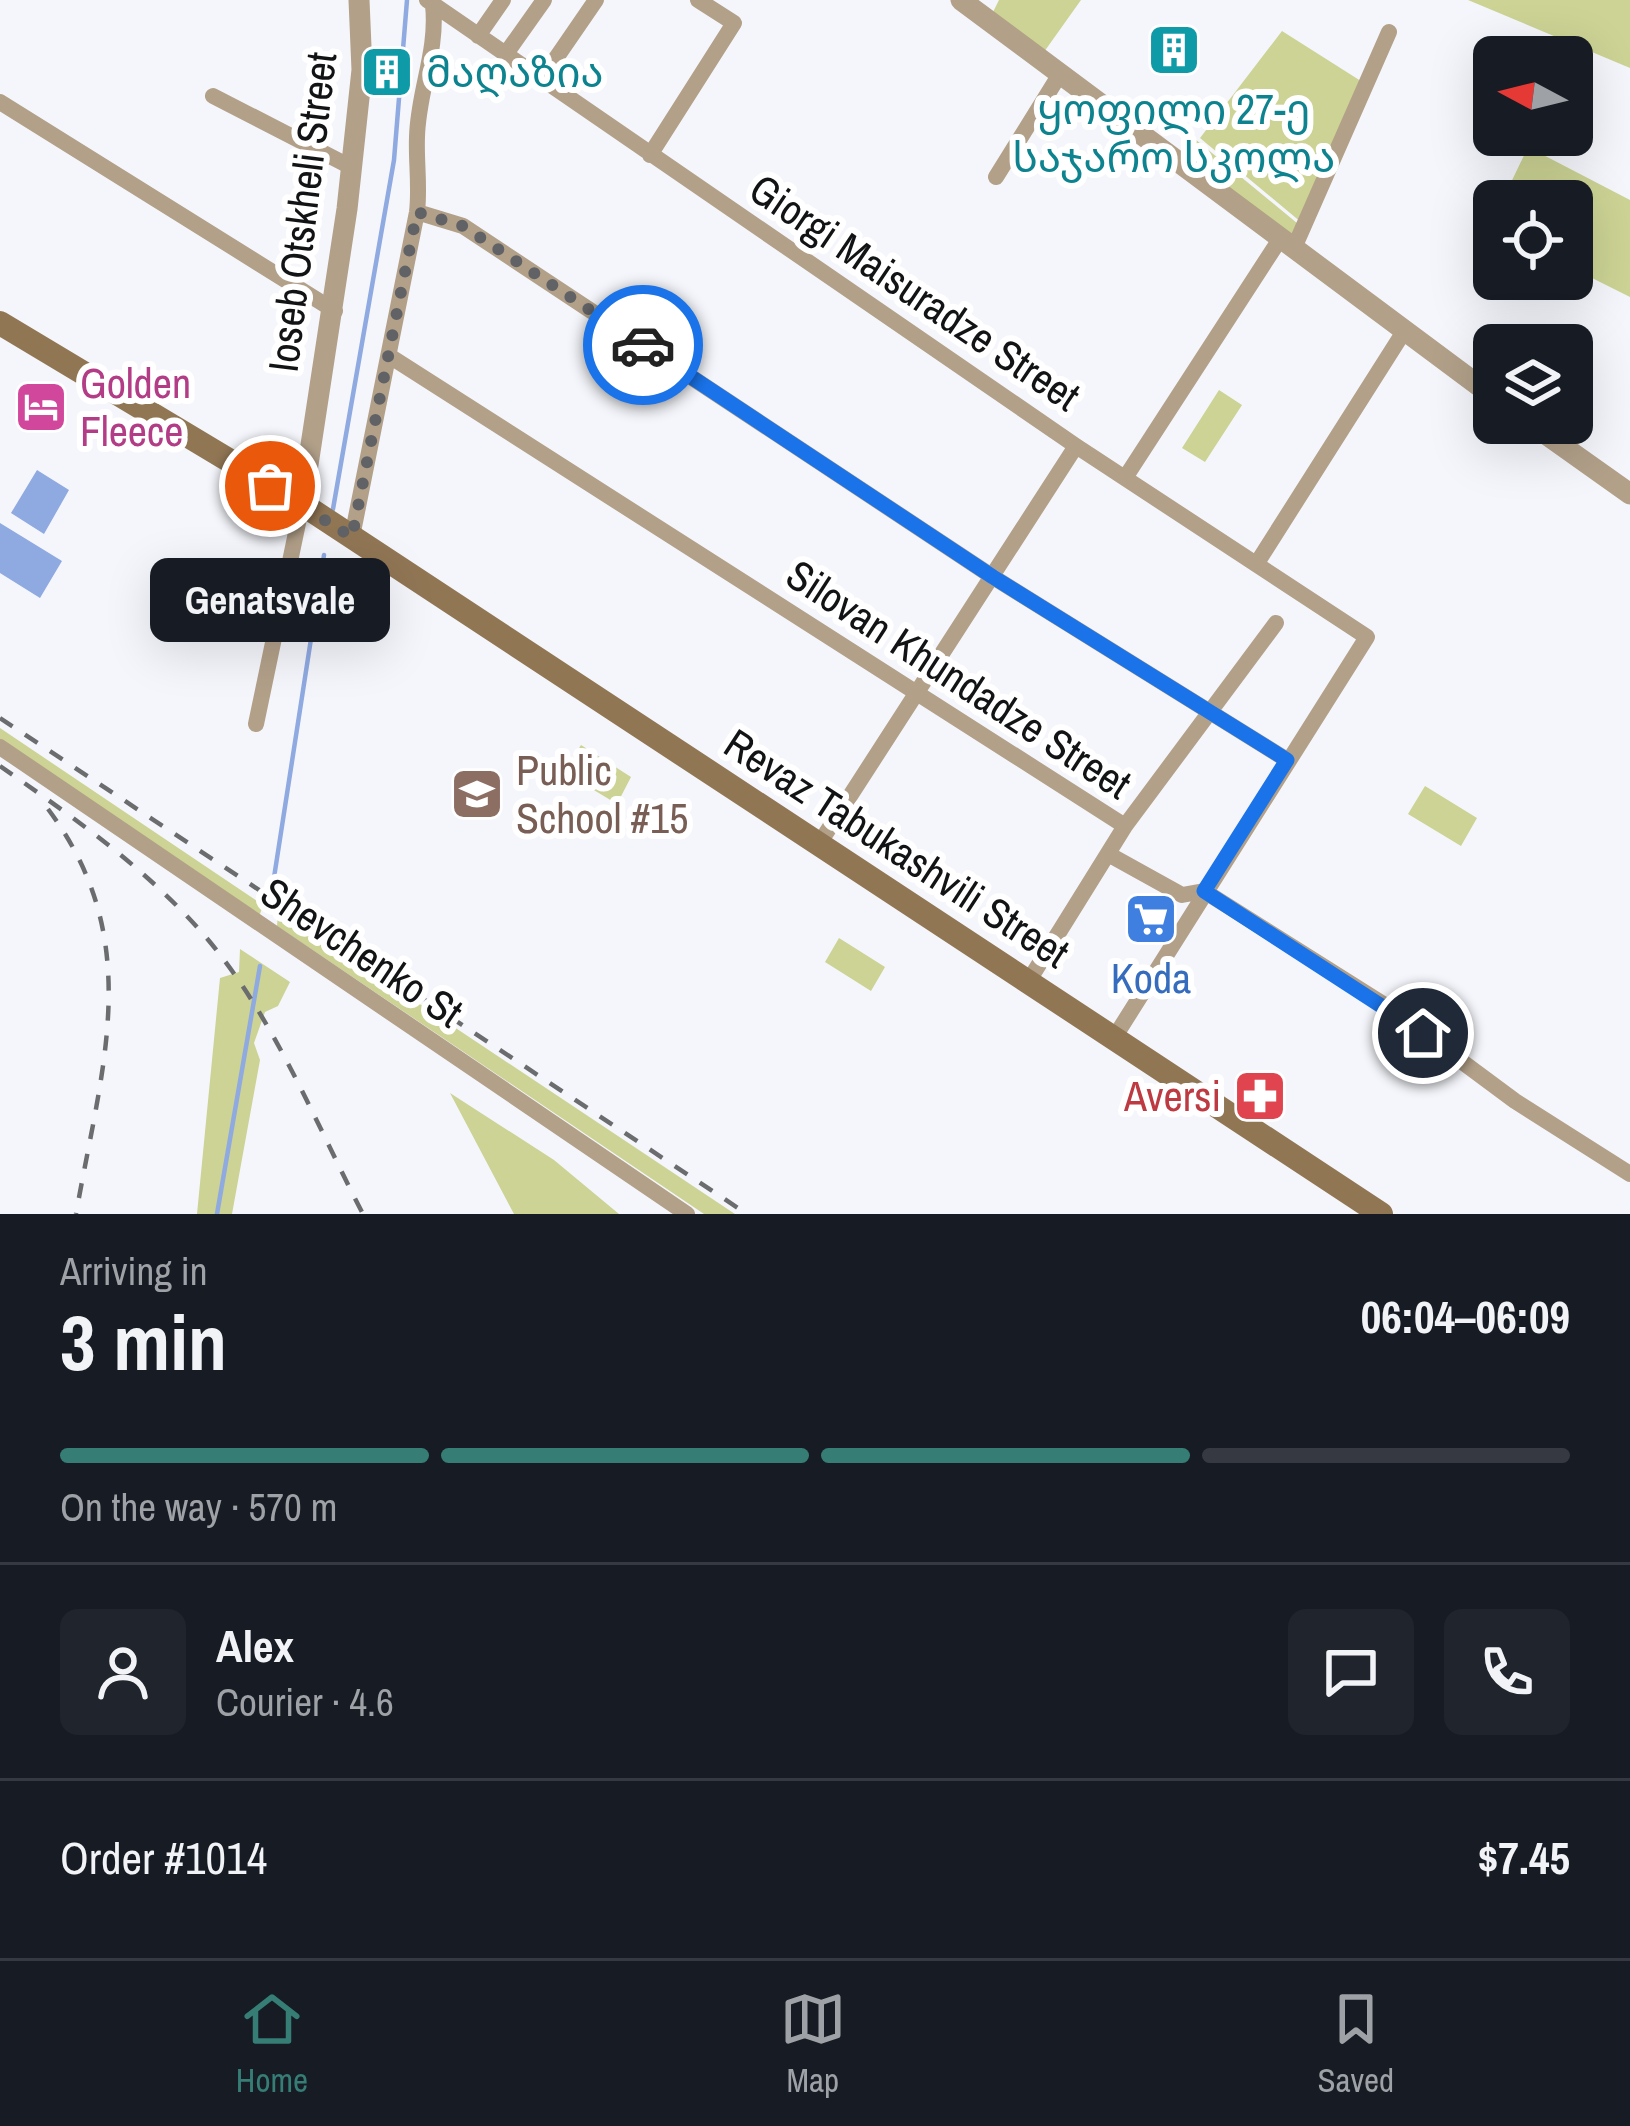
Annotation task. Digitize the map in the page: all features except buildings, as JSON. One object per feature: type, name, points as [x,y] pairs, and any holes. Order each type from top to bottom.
[{"type":"main road","name":"Revaz Tabukashvili Street","points":[[0,323],[302,504],[1381,1214]]},
{"type":"street","name":"Ioseb Otskheli Street","points":[[302,504],[335,311],[362,70],[359,0]]},
{"type":"street","points":[[478,36],[503,0]]},
{"type":"street","points":[[506,55],[544,0]]},
{"type":"street","points":[[542,80],[596,0]]},
{"type":"street","points":[[650,154],[734,23],[698,0]]},
{"type":"street","points":[[962,0],[1473,382]]},
{"type":"street","points":[[352,537],[417,212],[421,177],[416,135],[432,64],[430,3]]},
{"type":"street","name":"Giorgi Maisuradze Street","points":[[430,3],[1076,446],[1367,637],[1287,760]]},
{"type":"street","points":[[1125,478],[1287,244],[1389,32]]},
{"type":"street","points":[[996,177],[1060,74]]},
{"type":"street","points":[[213,96],[351,167]]},
{"type":"street","points":[[0,102],[335,311]]},
{"type":"street","points":[[417,212],[463,226],[993,577],[1287,760],[1114,1038]]},
{"type":"street","points":[[1257,563],[1403,333]]},
{"type":"street","name":"Silovan Khundadze Street","points":[[391,357],[1125,826],[1108,854],[1182,895],[1204,891],[1391,1009],[1516,1101],[1630,1174]]},
{"type":"street","points":[[1560,444],[1630,494]]},
{"type":"street","points":[[819,844],[1076,446]]},
{"type":"street","points":[[256,724],[302,504]]},
{"type":"street","points":[[1125,826],[1276,623]]},
{"type":"street","name":"Shevchenko St","points":[[0,747],[686,1214]]},
{"type":"street","points":[[1028,982],[1108,854]]},
{"type":"green space","points":[[999,0],[1081,0],[1039,59],[989,20]]},
{"type":"green space","points":[[1468,0],[1630,0],[1630,68],[1593,52],[1593,36],[1554,36]]},
{"type":"green space","points":[[1282,31],[1364,83],[1302,223],[1200,138]]},
{"type":"green space","points":[[1195,139],[1303,228],[1294,248],[1179,164]]},
{"type":"green space","points":[[1524,156],[1545,156],[1592,180],[1512,180]]},
{"type":"green space","points":[[1593,181],[1630,200],[1630,297],[1593,278]]},
{"type":"green space","points":[[1219,390],[1242,405],[1205,462],[1182,448]]},
{"type":"green space","points":[[0,728],[263,905],[259,917],[0,742]]},
{"type":"green space","points":[[581,745],[631,777],[617,804],[564,772]]},
{"type":"green space","points":[[1425,786],[1477,818],[1461,846],[1408,814]]},
{"type":"green space","points":[[278,914],[735,1214],[704,1214],[277,926]]},
{"type":"green space","points":[[839,938],[885,967],[871,991],[825,962]]},
{"type":"green space","points":[[240,949],[290,982],[278,1006],[265,1012],[254,1043],[260,1060],[232,1214],[197,1214],[220,978],[239,972]]},
{"type":"green space","points":[[450,1093],[554,1160],[619,1214],[514,1214]]},
{"type":"water","points":[[37,470],[69,490],[44,534],[11,513]]},
{"type":"water","points":[[0,523],[62,561],[40,598],[0,573]]},
{"type":"waterway","points":[[333,509],[394,160],[407,0]]},
{"type":"waterway","points":[[273,884],[324,555]]},
{"type":"waterway","points":[[217,1214],[260,966]]},
{"type":"railway","points":[[0,718],[747,1214]]},
{"type":"railway","points":[[0,766],[133,866],[204,935],[272,1034],[363,1214]]},
{"type":"railway","points":[[48,809],[78,858],[97,907],[107,956],[104,1055],[76,1214]]},
{"type":"way so far","points":[[270,486],[352,537],[417,212],[463,226],[643,345]]},
{"type":"place","name":"ყოფილი 27-ე საჯარო სკოლა","points":[[1174,50]]},
{"type":"place","name":"მაღაზია","points":[[387,72]]},
{"type":"place","name":"Golden Fleece","points":[[41,407]]},
{"type":"place","name":"Genatsvale","points":[[270,486]]},
{"type":"place","name":"Public School #15","points":[[477,794]]},
{"type":"place","name":"Koda","points":[[1151,919]]},
{"type":"place","name":"Aversi","points":[[1260,1096]]},
{"type":"route","points":[[643,345],[993,577],[1287,760],[1204,891],[1423,1033]]}]
